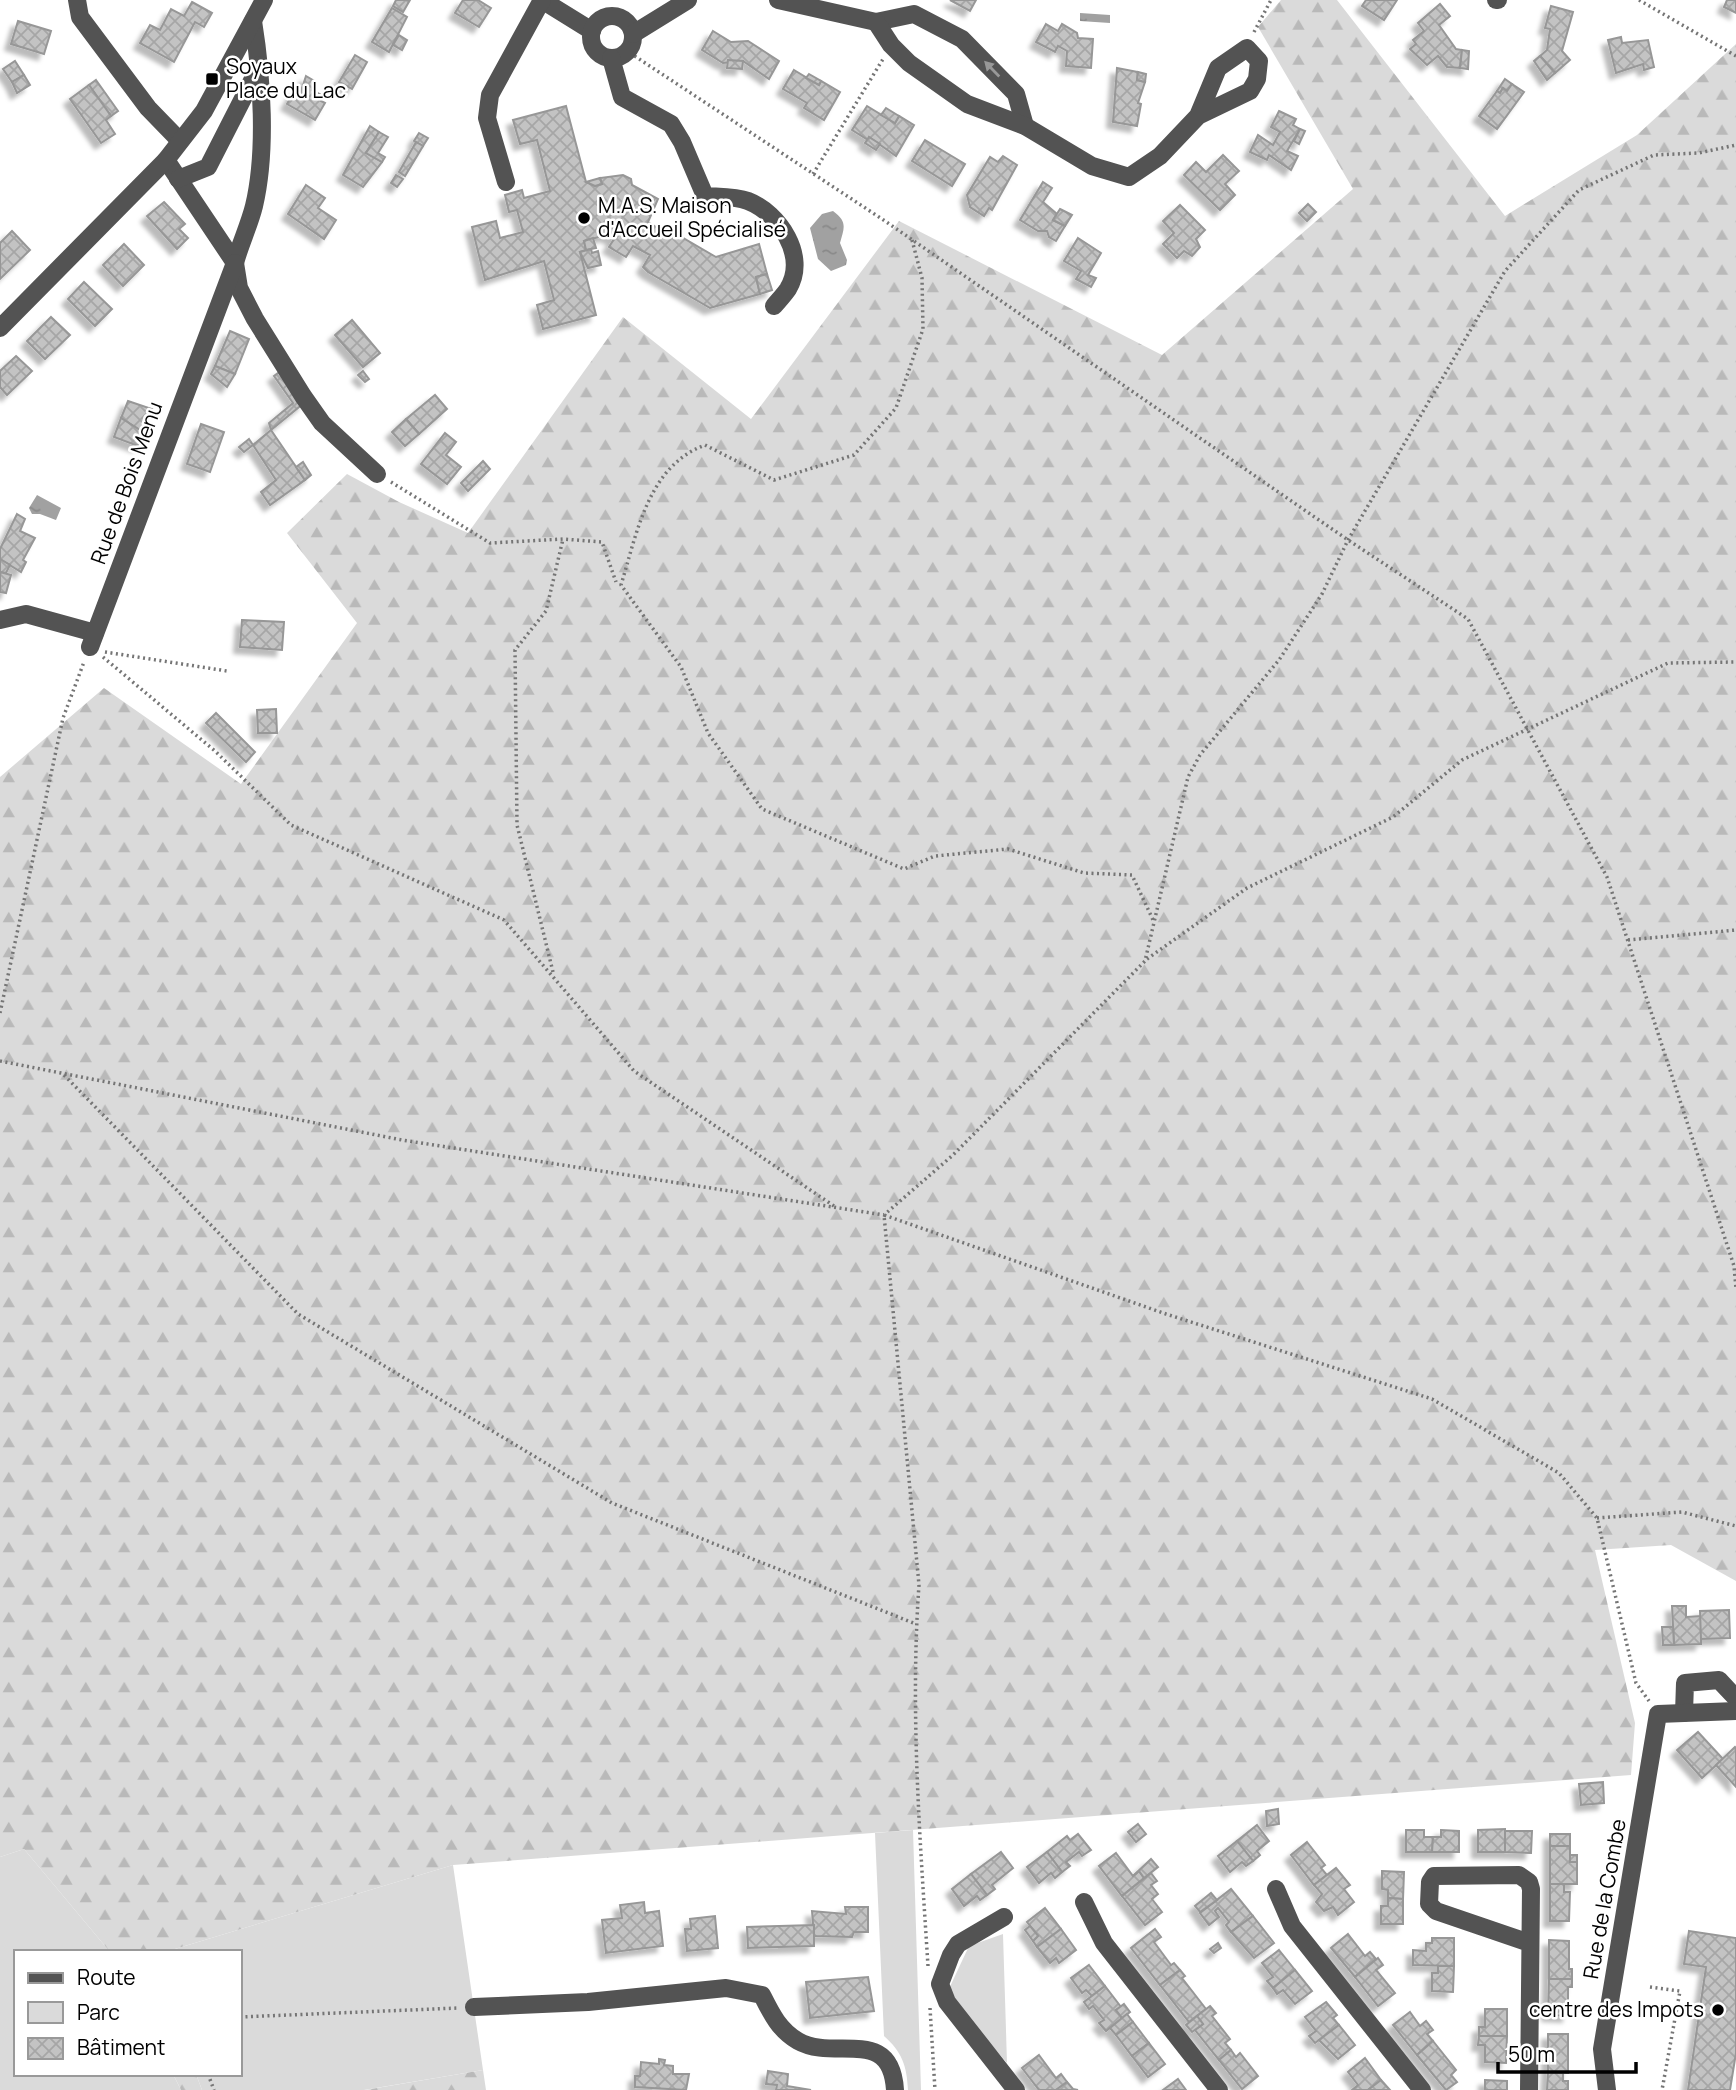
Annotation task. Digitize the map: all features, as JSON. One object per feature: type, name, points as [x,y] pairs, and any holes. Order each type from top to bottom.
[{"type":"street","points":[[77,0],[80,17],[148,108],[180,141]]},
{"type":"street","points":[[0,328],[166,160],[204,111],[264,0]]},
{"type":"street","points":[[506,182],[487,118],[490,95],[542,0],[592,31]]},
{"type":"street","points":[[611,58],[628,51],[633,34],[688,0]]},
{"type":"street","points":[[778,0],[876,22],[914,14],[962,39],[1016,94],[1025,126]]},
{"type":"street","points":[[633,34],[626,21],[614,16],[600,20],[592,31],[595,49],[611,58],[622,97],[671,124],[682,142],[705,196],[745,200],[767,210],[786,233],[794,263],[789,287],[774,306]]},
{"type":"street","name":"Rue de Bois Menu","points":[[92,640],[235,264],[253,207],[258,174],[262,79],[254,21]]},
{"type":"street","points":[[876,22],[891,45],[909,63],[967,104],[1025,126],[1092,166],[1129,177],[1160,156],[1198,116],[1250,91],[1257,79],[1259,61],[1247,48],[1218,68],[1198,116]]},
{"type":"street","points":[[178,179],[208,167],[260,64]]},
{"type":"street","points":[[166,160],[235,264],[239,288],[303,396],[322,424],[377,474]]},
{"type":"street","points":[[0,620],[26,614],[92,640]]},
{"type":"street","points":[[1684,1713],[1685,1683],[1719,1680],[1736,1698]]},
{"type":"street","points":[[1658,1714],[1736,1711]]},
{"type":"street","name":"Rue de la Combe","points":[[1607,2090],[1602,2049],[1646,1799],[1658,1714]]},
{"type":"street","points":[[1529,2090],[1531,1889],[1524,1877],[1434,1876],[1430,1882],[1429,1904],[1436,1910],[1530,1943]]},
{"type":"street","points":[[1276,1889],[1292,1926],[1422,2090]]},
{"type":"street","points":[[1084,1902],[1104,1943],[1219,2090]]},
{"type":"street","points":[[1004,1917],[958,1944],[940,1984],[947,2002],[1016,2090]]},
{"type":"street","points":[[474,2007],[588,2002],[726,1988],[742,1990],[762,1995],[776,2022],[799,2041],[810,2045],[870,2050],[881,2055],[891,2067],[895,2090]]},
{"type":"path","points":[[1247,48],[1271,0]]},
{"type":"path","points":[[1639,0],[1736,56]]},
{"type":"path","points":[[813,174],[891,45]]},
{"type":"path","points":[[628,51],[912,240],[1468,620],[1607,877],[1734,1266],[1736,1288]]},
{"type":"path","points":[[1146,961],[1188,778],[1200,755],[1279,660],[1322,594],[1348,540],[1506,271],[1579,190],[1654,155],[1699,153],[1736,145]]},
{"type":"path","points":[[912,240],[922,278],[923,329],[896,408],[854,455],[774,480],[705,445],[686,452],[650,493],[621,585],[681,667],[708,733],[762,809],[904,869],[935,856],[1008,849],[1084,873],[1132,875],[1154,922]]},
{"type":"path","points":[[377,474],[490,542],[563,539],[602,542],[616,582]]},
{"type":"path","points":[[553,974],[517,825],[515,650],[547,611],[563,539]]},
{"type":"path","points":[[92,640],[112,654],[227,671]]},
{"type":"path","points":[[0,1013],[63,718],[92,640]]},
{"type":"path","points":[[92,640],[215,751],[291,825],[505,920],[634,1071],[836,1207]]},
{"type":"path","points":[[884,1215],[953,1155],[1146,961],[1247,888],[1393,817],[1462,760],[1668,663],[1736,662]]},
{"type":"path","points":[[1628,940],[1736,930]]},
{"type":"path","points":[[0,1061],[402,1140],[884,1215],[1091,1289],[1432,1399],[1559,1474],[1597,1518],[1636,1683],[1658,1714]]},
{"type":"path","points":[[63,1073],[298,1314],[612,1503],[916,1625]]},
{"type":"path","points":[[884,1215],[919,1585],[916,1625],[919,1813],[928,1971]]},
{"type":"path","points":[[1597,1518],[1682,1512],[1736,1527]]},
{"type":"path","points":[[1650,1987],[1680,1992],[1662,2090]]},
{"type":"path","points":[[929,1997],[935,2090]]},
{"type":"path","points":[[242,2017],[474,2007]]},
{"type":"green space","points":[[1281,0],[1337,0],[1505,216],[1637,135],[1736,44],[1736,1581],[1671,1545],[1595,1550],[1635,1723],[1631,1775],[453,1865],[172,1950],[108,1950],[24,1849],[0,1857],[0,777],[104,688],[241,784],[357,623],[287,533],[347,474],[399,502],[468,533],[623,317],[751,419],[899,221],[1162,355],[1353,189],[1258,27]]},
{"type":"green space","points":[[913,1830],[921,2090],[908,2090],[902,2060],[884,2036],[875,1833]]},
{"type":"green space","points":[[24,1849],[108,1950],[14,1950],[14,2076],[174,2076],[181,2090],[0,2090],[0,1857]]},
{"type":"green space","points":[[453,1865],[483,2070],[364,2090],[202,2090],[197,2076],[242,2076],[242,1950],[172,1950]]},
{"type":"green space","points":[[1003,1934],[1007,2063],[947,1993],[969,1946]]},
{"type":"green space","points":[[483,2070],[486,2090],[365,2090]]},
{"type":"green space","points":[[174,2076],[197,2076],[202,2090],[181,2090]]},
{"type":"water","points":[[1080,13],[1110,15],[1110,23],[1080,21]]},
{"type":"water","points":[[833,211],[843,222],[840,243],[847,260],[846,265],[831,271],[818,259],[810,228],[822,214]]},
{"type":"water","points":[[37,495],[61,508],[56,520],[32,514],[29,508]]},
{"type":"building","points":[[396,0],[410,0],[403,12],[393,6]]},
{"type":"building","points":[[463,0],[478,0],[491,8],[479,27],[455,13]]},
{"type":"building","points":[[950,0],[976,0],[970,11]]},
{"type":"building","points":[[1366,0],[1397,0],[1384,20],[1362,6]]},
{"type":"building","points":[[1727,0],[1736,0],[1736,13],[1724,7]]},
{"type":"building","points":[[192,2],[212,13],[204,27],[195,22],[174,62],[140,43],[150,25],[160,30],[171,9],[184,16]]},
{"type":"building","points":[[1440,4],[1450,16],[1439,25],[1456,49],[1462,50],[1460,68],[1447,67],[1438,56],[1427,65],[1410,49],[1416,44],[1413,40],[1424,31],[1418,23]]},
{"type":"building","points":[[1551,6],[1573,12],[1562,51],[1570,60],[1555,73],[1540,56],[1547,50],[1550,29],[1545,28]]},
{"type":"building","points":[[392,8],[407,17],[389,52],[372,42]]},
{"type":"building","points":[[18,21],[51,31],[44,54],[11,44]]},
{"type":"building","points":[[1046,24],[1058,31],[1062,24],[1077,33],[1078,38],[1093,39],[1091,68],[1066,66],[1067,51],[1058,46],[1055,52],[1036,42]]},
{"type":"building","points":[[713,31],[731,42],[748,41],[779,61],[769,79],[743,61],[723,63],[702,50]]},
{"type":"building","points":[[399,35],[407,40],[402,50],[393,45]]},
{"type":"building","points":[[1621,37],[1622,43],[1648,40],[1654,67],[1644,70],[1643,64],[1616,73],[1608,40]]},
{"type":"building","points":[[1462,50],[1469,51],[1468,69],[1460,68]]},
{"type":"building","points":[[355,55],[367,62],[352,89],[339,82]]},
{"type":"building","points":[[1540,56],[1555,73],[1547,80],[1534,61]]},
{"type":"building","points":[[728,60],[743,61],[742,69],[727,68]]},
{"type":"building","points":[[15,61],[24,75],[12,82],[3,69]]},
{"type":"building","points":[[1117,68],[1138,72],[1137,80],[1145,82],[1138,103],[1141,104],[1137,126],[1113,122]]},
{"type":"building","points":[[794,70],[819,85],[821,81],[840,92],[824,120],[804,108],[807,103],[783,89]]},
{"type":"building","points":[[1138,72],[1146,74],[1145,82],[1137,80]]},
{"type":"building","points":[[809,74],[821,81],[819,85],[806,78]]},
{"type":"building","points":[[24,75],[30,85],[17,93],[12,82]]},
{"type":"building","points":[[306,76],[316,82],[312,90],[323,96],[321,101],[325,103],[315,120],[287,104],[295,90],[300,94]]},
{"type":"building","points":[[1505,79],[1512,84],[1507,91],[1503,88],[1500,93],[1497,91]]},
{"type":"building","points":[[96,80],[118,111],[111,116],[89,85]]},
{"type":"building","points":[[1512,84],[1524,92],[1497,129],[1479,116],[1497,91],[1500,93],[1503,88],[1507,91]]},
{"type":"building","points":[[89,85],[111,116],[106,120],[115,134],[101,143],[70,99]]},
{"type":"building","name":"M.A.S. Maison d'Accueil Spécialisé","points":[[566,106],[586,182],[595,186],[602,184],[600,178],[623,175],[631,179],[632,185],[658,199],[648,222],[669,235],[671,231],[716,257],[759,244],[767,274],[756,277],[760,294],[710,308],[648,272],[643,267],[650,255],[633,246],[626,257],[609,247],[614,239],[606,235],[584,241],[586,250],[580,252],[596,315],[543,329],[537,305],[554,300],[544,261],[485,280],[472,227],[496,221],[500,238],[523,232],[517,210],[509,212],[505,195],[522,190],[524,198],[550,191],[537,140],[520,144],[513,120]]},
{"type":"building","points":[[867,106],[895,123],[899,116],[914,125],[896,156],[869,137],[868,140],[852,130]]},
{"type":"building","points":[[886,108],[899,116],[895,123],[881,115]]},
{"type":"building","points":[[1279,111],[1296,119],[1293,125],[1300,129],[1287,151],[1298,156],[1291,170],[1269,155],[1267,160],[1250,152],[1258,135],[1273,145],[1280,132],[1271,127]]},
{"type":"building","points":[[370,126],[379,132],[366,153],[382,162],[363,187],[343,175]]},
{"type":"building","points":[[1300,129],[1305,131],[1299,144],[1294,141]]},
{"type":"building","points":[[379,132],[388,137],[378,153],[385,157],[382,162],[366,153]]},
{"type":"building","points":[[419,133],[428,138],[423,146],[414,141]]},
{"type":"building","points":[[869,137],[880,144],[876,150],[865,143]]},
{"type":"building","points":[[925,140],[965,164],[952,186],[912,161]]},
{"type":"building","points":[[416,142],[423,146],[405,176],[399,172]]},
{"type":"building","points":[[1223,155],[1239,171],[1225,184],[1235,195],[1220,210],[1184,175],[1196,162],[1206,172]]},
{"type":"building","points":[[1003,156],[1017,165],[992,210],[989,208],[984,216],[970,207],[967,195],[990,157],[998,162]]},
{"type":"building","points":[[396,175],[403,179],[397,187],[391,183]]},
{"type":"building","points":[[600,178],[602,184],[595,186],[586,182]]},
{"type":"building","points":[[1043,182],[1052,188],[1043,202],[1057,214],[1053,220],[1065,226],[1056,241],[1049,237],[1047,231],[1038,231],[1020,220]]},
{"type":"building","points":[[306,185],[325,198],[318,208],[336,220],[324,239],[288,214]]},
{"type":"building","points":[[164,202],[185,224],[179,229],[188,238],[177,249],[147,216]]},
{"type":"building","points":[[1308,204],[1316,212],[1307,221],[1299,213]]},
{"type":"building","points":[[1180,205],[1205,230],[1196,239],[1200,247],[1192,256],[1184,251],[1177,258],[1163,244],[1174,233],[1163,221]]},
{"type":"building","points":[[1060,209],[1072,215],[1065,226],[1053,220]]},
{"type":"building","points":[[12,231],[30,250],[0,279],[0,243]]},
{"type":"building","points":[[593,238],[596,248],[586,250],[584,241]]},
{"type":"building","points":[[1078,238],[1101,253],[1088,275],[1096,278],[1091,287],[1076,279],[1081,271],[1064,261]]},
{"type":"building","points":[[124,244],[144,265],[123,286],[103,265]]},
{"type":"building","points":[[591,249],[592,253],[598,251],[601,265],[588,268],[580,252]]},
{"type":"building","points":[[767,274],[772,290],[760,294],[756,277]]},
{"type":"building","points":[[84,282],[112,309],[95,326],[68,299]]},
{"type":"building","points":[[51,317],[70,335],[45,359],[27,341]]},
{"type":"building","points":[[352,320],[380,353],[363,367],[335,335]]},
{"type":"building","points":[[230,331],[249,339],[235,374],[215,366]]},
{"type":"building","points":[[16,356],[32,371],[7,395],[0,387],[0,371]]},
{"type":"building","points":[[215,366],[235,374],[227,387],[211,374]]},
{"type":"building","points":[[282,370],[304,403],[271,430],[269,423],[293,403],[274,376]]},
{"type":"building","points":[[363,371],[369,379],[365,382],[358,375]]},
{"type":"building","points":[[435,395],[447,409],[419,434],[406,419]]},
{"type":"building","points":[[128,401],[152,409],[143,432],[121,418]]},
{"type":"building","points":[[121,418],[143,432],[138,446],[114,437]]},
{"type":"building","points":[[406,419],[419,434],[405,446],[392,432]]},
{"type":"building","points":[[201,424],[224,432],[210,472],[187,464]]},
{"type":"building","points":[[271,430],[305,480],[270,505],[261,492],[276,480],[253,445]]},
{"type":"building","points":[[445,433],[456,442],[446,455],[461,467],[447,484],[421,464]]},
{"type":"building","points":[[249,439],[253,445],[244,452],[239,447]]},
{"type":"building","points":[[483,461],[490,469],[468,491],[461,483]]},
{"type":"building","points":[[303,462],[311,475],[305,480],[296,467]]},
{"type":"building","points":[[17,514],[25,519],[20,531],[35,538],[23,560],[26,562],[21,572],[0,559],[0,549]]},
{"type":"building","points":[[0,559],[10,565],[6,573],[0,572]]},
{"type":"building","points":[[0,572],[11,575],[6,593],[0,592]]},
{"type":"building","points":[[242,620],[284,622],[282,650],[240,647]]},
{"type":"building","points":[[276,709],[277,733],[258,733],[257,710]]},
{"type":"building","points":[[216,713],[255,752],[246,762],[206,723]]},
{"type":"building","points":[[1672,1606],[1686,1606],[1686,1617],[1701,1616],[1701,1644],[1674,1645]]},
{"type":"building","points":[[1729,1610],[1730,1638],[1701,1639],[1700,1611]]},
{"type":"building","points":[[1662,1627],[1673,1627],[1674,1645],[1663,1645]]},
{"type":"building","points":[[1698,1732],[1723,1759],[1702,1778],[1677,1750]]},
{"type":"building","points":[[1736,1748],[1736,1787],[1716,1765]]},
{"type":"building","points":[[1603,1782],[1604,1803],[1581,1805],[1579,1784]]},
{"type":"building","points":[[1278,1809],[1279,1824],[1267,1826],[1266,1811]]},
{"type":"building","points":[[1138,1824],[1146,1834],[1136,1842],[1128,1832]]},
{"type":"building","points":[[1257,1825],[1269,1841],[1257,1851],[1260,1855],[1253,1861],[1237,1841]]},
{"type":"building","points":[[1505,1829],[1505,1852],[1478,1852],[1478,1830]]},
{"type":"building","points":[[1406,1830],[1424,1830],[1424,1837],[1433,1837],[1432,1852],[1406,1852]]},
{"type":"building","points":[[1441,1830],[1459,1831],[1459,1852],[1432,1852],[1433,1837],[1441,1837]]},
{"type":"building","points":[[1505,1831],[1532,1831],[1531,1853],[1505,1852]]},
{"type":"building","points":[[1078,1834],[1091,1850],[1082,1856],[1079,1852],[1066,1862],[1070,1866],[1062,1872],[1047,1852],[1067,1836],[1070,1840]]},
{"type":"building","points":[[1550,1834],[1570,1834],[1570,1846],[1550,1846]]},
{"type":"building","points":[[1237,1841],[1253,1861],[1246,1866],[1242,1862],[1230,1872],[1218,1856]]},
{"type":"building","points":[[1307,1842],[1325,1865],[1321,1868],[1327,1875],[1314,1885],[1291,1855]]},
{"type":"building","points":[[1550,1846],[1570,1846],[1570,1862],[1577,1862],[1577,1884],[1550,1884]]},
{"type":"building","points":[[1001,1852],[1013,1868],[992,1885],[995,1889],[987,1895],[971,1874]]},
{"type":"building","points":[[1047,1852],[1062,1872],[1055,1878],[1051,1873],[1039,1883],[1027,1867]]},
{"type":"building","points":[[1116,1853],[1133,1876],[1139,1871],[1144,1878],[1122,1896],[1099,1866]]},
{"type":"building","points":[[1570,1855],[1577,1855],[1577,1862],[1570,1862]]},
{"type":"building","points":[[1151,1859],[1158,1867],[1144,1878],[1139,1871],[1133,1876]]},
{"type":"building","points":[[1336,1868],[1350,1885],[1344,1889],[1354,1902],[1338,1915],[1333,1907],[1324,1911],[1316,1902],[1322,1894],[1314,1885]]},
{"type":"building","points":[[1382,1871],[1404,1872],[1403,1899],[1388,1898],[1388,1890],[1382,1889]]},
{"type":"building","points":[[1151,1873],[1157,1881],[1151,1885],[1158,1894],[1152,1899],[1162,1912],[1145,1925],[1122,1896]]},
{"type":"building","points":[[971,1874],[987,1895],[980,1900],[977,1896],[964,1906],[952,1889]]},
{"type":"building","points":[[1550,1884],[1564,1884],[1564,1892],[1570,1892],[1569,1921],[1550,1921]]},
{"type":"building","points":[[1231,1889],[1253,1916],[1231,1932],[1226,1925],[1229,1922],[1218,1908],[1215,1911],[1219,1917],[1209,1925],[1200,1913]]},
{"type":"building","points":[[1211,1893],[1217,1900],[1200,1912],[1195,1906]]},
{"type":"building","points":[[1388,1898],[1403,1899],[1403,1924],[1381,1924],[1381,1906],[1388,1906]]},
{"type":"building","points":[[644,1902],[645,1913],[659,1911],[663,1946],[606,1953],[602,1920],[622,1918],[620,1905]]},
{"type":"building","points":[[845,1907],[868,1907],[868,1932],[854,1932],[852,1937],[814,1936],[812,1911],[846,1914]]},
{"type":"building","points":[[1045,1908],[1061,1929],[1037,1947],[1033,1941],[1038,1936],[1027,1922]]},
{"type":"building","points":[[715,1916],[718,1948],[687,1951],[685,1929],[691,1929],[690,1919]]},
{"type":"building","points":[[1253,1916],[1274,1943],[1254,1958],[1231,1932]]},
{"type":"building","points":[[814,1925],[814,1946],[748,1948],[747,1927]]},
{"type":"building","points":[[1030,1926],[1038,1936],[1033,1941],[1025,1930]]},
{"type":"building","points":[[1061,1929],[1076,1950],[1059,1963],[1056,1958],[1050,1963],[1037,1947]]},
{"type":"building","points":[[1155,1929],[1161,1937],[1154,1942],[1171,1965],[1174,1963],[1180,1970],[1160,1985],[1131,1948]]},
{"type":"building","name":"centre des Impots","points":[[1689,1931],[1736,1938],[1736,2053],[1730,2090],[1688,2090],[1706,1967],[1684,1964]]},
{"type":"building","points":[[1348,1934],[1365,1956],[1370,1952],[1376,1959],[1355,1977],[1331,1948]]},
{"type":"building","points":[[1432,1938],[1454,1938],[1454,1966],[1413,1965],[1413,1950],[1426,1951],[1426,1943],[1432,1943]]},
{"type":"building","points":[[1549,1940],[1569,1941],[1569,1969],[1572,1969],[1572,1979],[1549,1979]]},
{"type":"building","points":[[1218,1943],[1221,1948],[1214,1953],[1210,1949]]},
{"type":"building","points":[[1279,1950],[1295,1970],[1273,1988],[1267,1981],[1273,1977],[1262,1963]]},
{"type":"building","points":[[1378,1958],[1383,1965],[1376,1970],[1395,1993],[1378,2006],[1355,1977]]},
{"type":"building","points":[[1089,1965],[1105,1986],[1092,1996],[1086,1990],[1082,1993],[1071,1978]]},
{"type":"building","points":[[1438,1966],[1454,1966],[1453,1992],[1432,1991],[1432,1973],[1438,1973]]},
{"type":"building","points":[[1180,1970],[1185,1976],[1182,1978],[1206,2009],[1189,2022],[1160,1985]]},
{"type":"building","points":[[1295,1970],[1312,1991],[1295,2004],[1283,1990],[1277,1994],[1273,1988]]},
{"type":"building","points":[[868,1977],[874,2011],[810,2018],[806,1982]]},
{"type":"building","points":[[1549,1979],[1572,1979],[1572,1987],[1568,1987],[1568,2016],[1548,2015]]},
{"type":"building","points":[[1105,1986],[1121,2007],[1116,2010],[1122,2018],[1106,2031],[1099,2023],[1104,2020],[1093,2006],[1089,2009],[1084,2002]]},
{"type":"building","points":[[1326,2002],[1337,2015],[1333,2018],[1339,2025],[1315,2043],[1309,2036],[1316,2031],[1305,2017]]},
{"type":"building","points":[[1124,2004],[1130,2012],[1122,2018],[1116,2010]]},
{"type":"building","points":[[1210,2006],[1216,2013],[1212,2016],[1230,2039],[1225,2043],[1231,2050],[1219,2060],[1195,2030],[1203,2024],[1197,2016]]},
{"type":"building","points":[[1485,2009],[1507,2009],[1507,2036],[1479,2036],[1479,2027],[1485,2027]]},
{"type":"building","points":[[1410,2012],[1420,2026],[1426,2021],[1433,2030],[1427,2034],[1433,2041],[1417,2055],[1393,2025]]},
{"type":"building","points":[[1127,2014],[1133,2022],[1116,2035],[1110,2028]]},
{"type":"building","points":[[1197,2016],[1203,2024],[1192,2032],[1186,2025]]},
{"type":"building","points":[[1133,2022],[1149,2043],[1132,2056],[1116,2035]]},
{"type":"building","points":[[1339,2025],[1355,2045],[1338,2059],[1319,2040]]},
{"type":"building","points":[[1548,2034],[1568,2034],[1568,2073],[1548,2072]]},
{"type":"building","points":[[1479,2036],[1507,2036],[1506,2063],[1485,2062],[1485,2045],[1478,2045]]},
{"type":"building","points":[[1433,2041],[1456,2070],[1451,2075],[1457,2082],[1446,2090],[1417,2055]]},
{"type":"building","points":[[1149,2043],[1165,2064],[1148,2077],[1132,2056]]},
{"type":"building","points":[[1231,2050],[1236,2057],[1240,2053],[1258,2076],[1242,2089],[1219,2060]]},
{"type":"building","points":[[1039,2055],[1056,2078],[1061,2074],[1067,2082],[1056,2090],[1039,2090],[1022,2068]]},
{"type":"building","points":[[1365,2058],[1381,2080],[1368,2090],[1352,2090],[1358,2085],[1348,2072]]},
{"type":"building","points":[[659,2059],[665,2060],[664,2065],[673,2066],[673,2074],[689,2074],[686,2090],[635,2087],[635,2076],[640,2076],[641,2062],[659,2064]]},
{"type":"building","points":[[768,2071],[788,2074],[787,2086],[811,2090],[776,2090],[777,2085],[766,2084]]},
{"type":"building","points":[[1548,2072],[1563,2073],[1563,2081],[1568,2081],[1568,2090],[1547,2090]]},
{"type":"building","points":[[1178,2079],[1186,2090],[1163,2090]]},
{"type":"building","points":[[1381,2080],[1390,2090],[1368,2090]]},
{"type":"building","points":[[1485,2080],[1507,2081],[1507,2090],[1485,2090]]},
{"type":"building","points":[[1067,2082],[1073,2089],[1078,2090],[1056,2090]]},
{"type":"place","name":"Soyaux Place du Lac","points":[[212,79]]},
{"type":"place","name":"M.A.S. Maison d'Accueil Spécialisé","points":[[584,218]]},
{"type":"place","name":"centre des Impots","points":[[1718,2010]]}]
